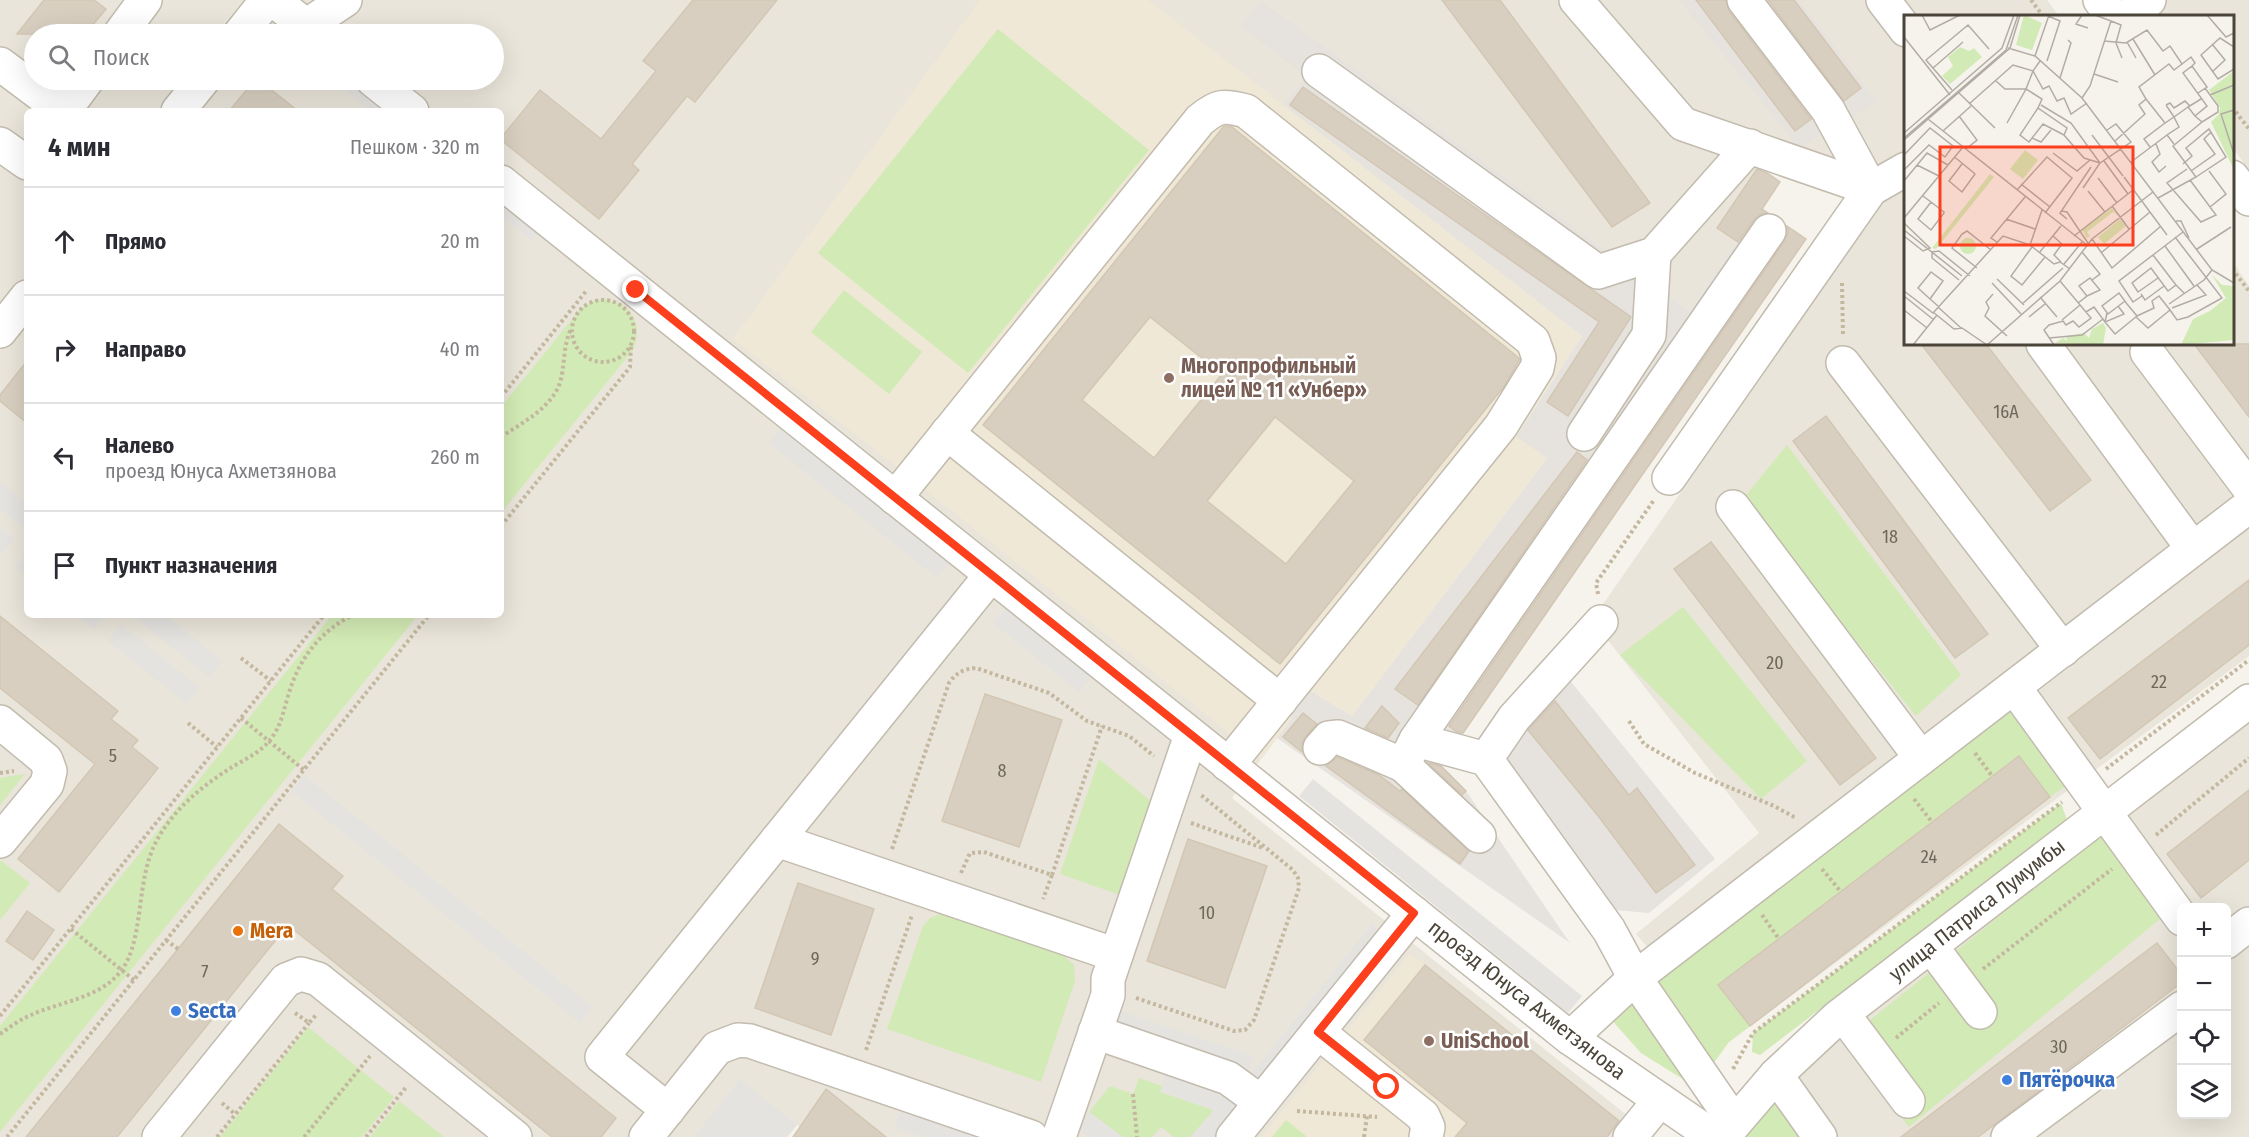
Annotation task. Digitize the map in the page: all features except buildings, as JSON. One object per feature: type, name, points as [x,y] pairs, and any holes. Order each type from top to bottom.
[{"type":"street","points":[[128,24],[146,0]]},
{"type":"street","points":[[248,24],[267,0]]},
{"type":"street","points":[[273,0],[303,24]]},
{"type":"street","points":[[318,24],[345,0]]},
{"type":"street","points":[[1576,0],[1683,124],[1871,189]]},
{"type":"street","points":[[1744,0],[1828,110],[1871,189]]},
{"type":"street","points":[[1883,0],[1904,29]]},
{"type":"street","points":[[2100,0],[2111,15]]},
{"type":"street","points":[[2129,15],[2149,0]]},
{"type":"street","points":[[0,64],[24,82]]},
{"type":"street","points":[[1319,71],[1598,272],[1654,254],[1750,146]]},
{"type":"street","points":[[35,90],[59,108]]},
{"type":"street","points":[[65,108],[79,90]]},
{"type":"street","points":[[180,108],[195,90]]},
{"type":"street","points":[[386,90],[408,108]]},
{"type":"street","points":[[895,498],[1200,120],[1212,109],[1227,106],[1246,111],[1533,341],[1539,358],[1537,368],[1501,426],[1228,765]]},
{"type":"street","points":[[0,144],[24,161]]},
{"type":"street","points":[[2234,165],[2249,154]]},
{"type":"street","points":[[1669,478],[1871,189],[1904,170]]},
{"type":"street","points":[[2234,180],[2249,199]]},
{"type":"street","name":"проезд Юнуса Ахметзянова","points":[[504,184],[1570,1038],[1660,1100],[1724,1132]]},
{"type":"street","points":[[1409,753],[1769,231]]},
{"type":"street","points":[[1584,434],[1648,334],[1654,254]]},
{"type":"street","points":[[0,331],[24,301]]},
{"type":"street","points":[[2044,345],[2193,549]]},
{"type":"street","points":[[2147,352],[2249,488]]},
{"type":"street","points":[[1843,363],[2063,650]]},
{"type":"street","points":[[947,434],[1280,701]]},
{"type":"street","points":[[1570,1038],[1635,978],[2249,506]]},
{"type":"street","points":[[1733,507],[1921,758]]},
{"type":"street","points":[[668,1110],[602,1057],[991,575]]},
{"type":"street","points":[[1486,759],[1514,718],[1601,622]]},
{"type":"street","points":[[2014,687],[2177,913]]},
{"type":"street","name":"улица Патриса Лумумбы","points":[[1724,1132],[1776,1075],[1843,1014],[2249,701]]},
{"type":"street","points":[[0,722],[46,760],[50,771],[47,784],[0,842]]},
{"type":"street","points":[[1059,1137],[1109,989],[1108,979],[1191,735]]},
{"type":"street","points":[[1320,748],[1326,740],[1338,737],[1409,753],[1486,759],[1609,930],[1724,1132]]},
{"type":"street","points":[[1409,753],[1479,836]]},
{"type":"street","points":[[777,840],[1116,955]]},
{"type":"street","points":[[1233,1137],[1414,913]]},
{"type":"street","points":[[2231,938],[2249,924]]},
{"type":"street","points":[[1931,946],[1980,1012]]},
{"type":"street","points":[[159,1137],[286,980],[292,976],[310,975],[388,1034],[515,1137]]},
{"type":"street","points":[[1843,1014],[1908,1101]]},
{"type":"street","points":[[2008,1137],[2177,1020]]},
{"type":"street","points":[[1095,1032],[1228,1078],[1261,1102]]},
{"type":"street","points":[[1318,1032],[1423,1116],[1428,1127],[1426,1137]]},
{"type":"street","points":[[646,1137],[717,1048],[730,1042],[750,1041],[1031,1137]]},
{"type":"street","points":[[1776,1075],[1820,1137]]},
{"type":"street","points":[[1630,1137],[1660,1100]]},
{"type":"path","points":[[2031,0],[2042,15]]},
{"type":"path","points":[[2234,110],[2249,129]]},
{"type":"path","points":[[2234,272],[2249,291]]},
{"type":"path","points":[[1842,279],[1843,363]]},
{"type":"path","points":[[504,393],[587,290]]},
{"type":"path","points":[[504,435],[542,409],[552,398],[561,380],[565,346],[574,319],[585,306],[593,302],[608,301],[621,307],[631,320],[633,328],[630,367],[504,522]]},
{"type":"path","points":[[572,328],[572,337],[576,346],[581,354],[589,359],[608,362],[618,358],[631,345]]},
{"type":"path","points":[[1601,622],[1596,583],[1669,478]]},
{"type":"path","points":[[0,1016],[322,618]]},
{"type":"path","points":[[0,1034],[24,1018],[100,989],[122,970],[134,943],[146,867],[156,841],[166,826],[208,783],[261,749],[269,741],[279,724],[292,684],[306,655],[329,629],[348,618]]},
{"type":"path","points":[[7,1137],[427,618]]},
{"type":"path","points":[[241,658],[271,681]]},
{"type":"path","points":[[2097,776],[2249,660]]},
{"type":"path","points":[[882,876],[949,683],[959,672],[976,668],[1045,692],[1088,721],[1131,738],[1296,874],[1299,888],[1250,1026],[1240,1032],[1234,1031],[1109,989]]},
{"type":"path","points":[[241,718],[304,770]]},
{"type":"path","points":[[1629,721],[1644,744],[1685,768],[1774,806],[1823,833]]},
{"type":"path","points":[[188,723],[218,747]]},
{"type":"path","points":[[1034,927],[1102,726]]},
{"type":"path","points":[[1874,1055],[2134,853],[2249,758]]},
{"type":"path","points":[[1732,1070],[1754,1033],[2068,798]]},
{"type":"path","points":[[1165,814],[1267,849]]},
{"type":"path","points":[[952,899],[965,861],[974,852],[984,852],[1052,875]]},
{"type":"path","points":[[866,1050],[921,889]]},
{"type":"path","points":[[71,929],[134,980]]},
{"type":"path","points":[[166,940],[178,949]]},
{"type":"path","points":[[217,1137],[309,1023]]},
{"type":"path","points":[[304,1137],[388,1034]]},
{"type":"path","points":[[366,1137],[425,1064]]},
{"type":"path","points":[[1133,1094],[1137,1137]]},
{"type":"path","points":[[1297,1111],[1380,1118]]},
{"type":"path","points":[[1364,1137],[1367,1116]]},
{"type":"shaded area","points":[[0,0],[2047,0],[2058,15],[1904,15],[1904,345],[2234,345],[2234,264],[2249,286],[2249,656],[1729,1042],[1636,934],[1759,833],[1592,620],[1886,197],[1767,154],[1717,229],[1737,242],[1690,311],[1261,2],[1306,76],[1284,105],[1292,718],[1232,798],[1654,1137],[886,1137],[826,1090],[800,1127],[797,1125],[787,1137],[0,1137]]},
{"type":"shaded area","name":"Многопрофильный лицей № 11 «Унбер»","points":[[980,0],[1148,0],[1582,336],[1516,437],[1547,458],[1352,716],[1308,689],[1288,715],[1292,718],[1261,759],[911,478],[733,339]]},
{"type":"shaded area","points":[[1679,0],[1799,0],[1877,102],[1799,148]]},
{"type":"shaded area","points":[[2121,0],[2249,0],[2249,170],[2234,149],[2234,15],[2133,15]]},
{"type":"shaded area","points":[[1261,1],[1690,311],[1737,242],[1717,228],[1758,167],[1780,182],[1760,213],[1783,229],[1786,225],[1806,239],[1441,766],[1466,791],[1570,943],[1277,738],[1292,718],[1287,714],[1308,689],[1352,716],[1547,458],[1516,437],[1582,336],[1283,105],[1306,76],[1240,26]]},
{"type":"shaded area","points":[[345,90],[366,90],[388,108],[367,108]]},
{"type":"shaded area","points":[[504,201],[540,230],[532,240],[504,218]]},
{"type":"shaded area","points":[[783,426],[951,561],[937,578],[769,443]]},
{"type":"shaded area","points":[[0,482],[24,502],[24,528],[0,509]]},
{"type":"shaded area","points":[[0,528],[14,539],[1,555],[0,554]]},
{"type":"shaded area","points":[[24,556],[24,574],[15,567]]},
{"type":"shaded area","points":[[1007,606],[1093,675],[1079,692],[993,623]]},
{"type":"shaded area","points":[[80,618],[104,618],[94,630]]},
{"type":"shaded area","points":[[136,618],[169,618],[222,661],[209,677]]},
{"type":"shaded area","points":[[121,625],[200,688],[187,704],[108,641]]},
{"type":"shaded area","points":[[1568,678],[1715,859],[1649,913],[1614,910],[1505,764],[1509,731]]},
{"type":"shaded area","points":[[2249,714],[2249,1137],[1736,1137],[1784,1078]]},
{"type":"shaded area","points":[[304,775],[593,1007],[580,1023],[291,791]]},
{"type":"shaded area","points":[[1313,779],[1582,996],[1568,1013],[1299,796]]},
{"type":"shaded area","points":[[1372,924],[1385,934],[1262,1087],[1249,1077]]},
{"type":"shaded area","name":"UniSchool","points":[[1410,953],[1620,1122],[1607,1137],[1261,1137]]},
{"type":"shaded area","points":[[1121,1011],[1253,1056],[1247,1076],[1114,1031]]},
{"type":"shaded area","points":[[1166,1075],[1220,1093],[1252,1114],[1233,1137],[1191,1137],[1214,1110],[1160,1092]]},
{"type":"shaded area","points":[[740,1079],[797,1125],[787,1137],[694,1137]]},
{"type":"shaded area","points":[[902,1106],[993,1137],[922,1137],[894,1128]]},
{"type":"shaded area","points":[[1089,1112],[1123,1137],[1090,1137],[1077,1128]]},
{"type":"green space","points":[[998,29],[1149,150],[968,373],[818,253]]},
{"type":"green space","points":[[844,290],[922,352],[889,394],[811,332]]},
{"type":"green space","points":[[611,300],[627,309],[632,315],[637,331],[633,350],[504,509],[504,403],[581,308],[593,301]]},
{"type":"green space","points":[[1787,445],[1961,675],[1916,716],[1743,499]]},
{"type":"green space","points":[[1683,607],[1807,761],[1761,799],[1620,655]]},
{"type":"green space","points":[[330,618],[416,618],[0,1132],[0,1026]]},
{"type":"green space","points":[[2008,704],[2067,785],[2050,797],[2018,756],[1718,985],[1750,1026],[1729,1042],[1713,1064],[1656,980]]},
{"type":"green space","points":[[1099,759],[1152,802],[1120,895],[1060,874]]},
{"type":"green space","points":[[25,774],[0,805],[0,778]]},
{"type":"green space","points":[[2061,803],[2067,820],[1760,1055],[1752,1052],[1753,1033]]},
{"type":"green space","points":[[2099,836],[2166,914],[1909,1127],[1844,1041]]},
{"type":"green space","points":[[0,860],[30,883],[0,920]]},
{"type":"green space","points":[[940,914],[1063,955],[1074,965],[1075,981],[1041,1082],[887,1029],[923,926],[930,918]]},
{"type":"green space","points":[[1632,992],[1694,1086],[1641,1053],[1609,1017]]},
{"type":"green space","points":[[308,1027],[394,1097],[362,1137],[220,1137]]},
{"type":"green space","points":[[1139,1078],[1162,1086],[1161,1092],[1214,1110],[1190,1137],[1174,1137],[1161,1127],[1152,1137],[1123,1137],[1089,1112],[1110,1086],[1133,1094]]},
{"type":"green space","points":[[1775,1088],[1811,1137],[1736,1137]]},
{"type":"green space","points":[[399,1101],[444,1137],[370,1137]]},
{"type":"green space","points":[[1286,1120],[1307,1137],[1272,1137]]},
{"type":"place","name":"Многопрофильный лицей № 11 «Унбер»","points":[[1169,378]]},
{"type":"place","name":"Mera","points":[[238,931]]},
{"type":"place","name":"Secta","points":[[176,1011]]},
{"type":"place","name":"UniSchool","points":[[1429,1041]]},
{"type":"place","name":"Пятёрочка","points":[[2007,1080]]},
{"type":"route","points":[[636,290],[1414,913],[1318,1032],[1387,1087]]}]
